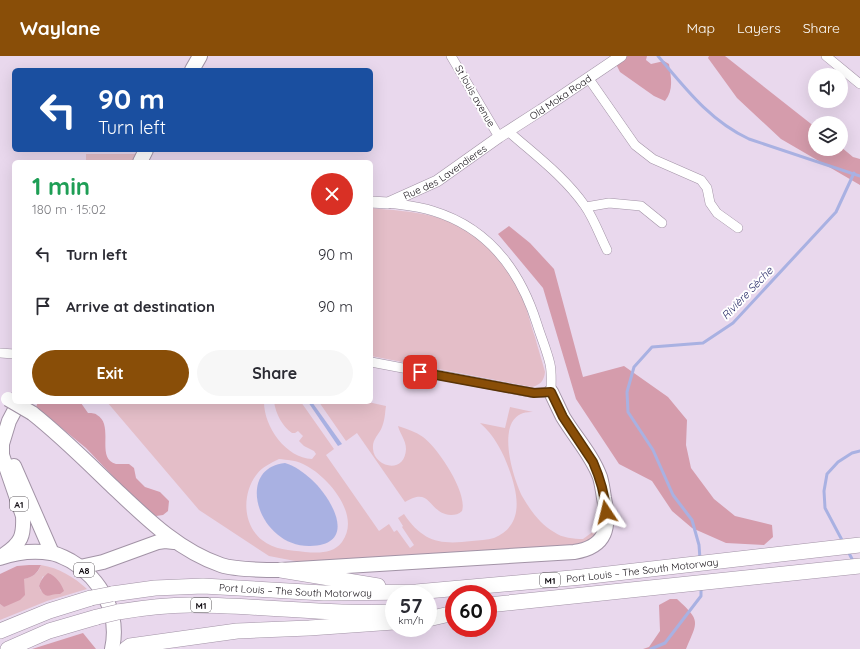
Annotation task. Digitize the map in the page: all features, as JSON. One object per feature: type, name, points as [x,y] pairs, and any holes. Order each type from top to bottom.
[{"type":"highway","name":"Port Louis – The South Motorway","points":[[437,590],[574,577],[859,545]]},
{"type":"highway","name":"Port Louis – The South Motorway","points":[[497,604],[860,566]]},
{"type":"highway","points":[[282,570],[385,587]]},
{"type":"highway","name":"Port Louis – The South Motorway","points":[[0,631],[49,611],[91,598],[155,588],[203,586],[324,593],[385,592]]},
{"type":"highway","name":"Port Louis – The South Motorway","points":[[8,649],[49,631],[97,617],[141,608],[190,605],[329,612],[385,612]]},
{"type":"highway","points":[[126,649],[130,646],[237,631],[385,623]]},
{"type":"main road","points":[[193,68],[200,56]]},
{"type":"main road","points":[[17,404],[32,413],[53,430],[134,507],[174,542],[198,555],[222,565],[255,569],[282,570],[574,552],[591,548],[599,542],[606,529],[606,504],[600,478],[593,462],[563,417],[551,392]]},
{"type":"main road","name":"A1","points":[[0,558],[17,545],[23,525],[23,516],[2,455],[2,443],[9,422],[9,399]]},
{"type":"main road","name":"A1","points":[[2,443],[12,461],[52,553]]},
{"type":"main road","points":[[80,567],[103,562],[158,542],[174,542]]},
{"type":"main road","name":"A8","points":[[0,558],[15,553],[32,551],[52,553],[64,557],[80,567],[92,577],[103,591],[110,607],[114,625],[112,649]]},
{"type":"street","name":"St louis avenue","points":[[451,56],[503,134],[556,173],[575,193],[586,207],[607,250]]},
{"type":"street","name":"Old Moka Road","points":[[503,134],[589,79],[621,56]]},
{"type":"street","points":[[826,56],[860,84]]},
{"type":"street","points":[[589,79],[635,145],[653,159],[701,180],[707,188],[710,203],[717,213],[738,228]]},
{"type":"street","name":"Rue des Lavendieres","points":[[388,203],[437,181],[503,134]]},
{"type":"street","points":[[373,202],[432,210],[469,228],[487,240],[502,255],[525,291],[533,311],[550,365],[551,392],[534,393],[373,362]]},
{"type":"street","points":[[586,207],[610,203],[641,206],[662,223]]},
{"type":"street","points":[[0,353],[12,354]]},
{"type":"shaded area","points":[[617,56],[647,56],[646,60],[651,64],[664,61],[669,64],[671,88],[665,101],[654,96],[620,72],[617,66]]},
{"type":"shaded area","points":[[709,56],[725,56],[808,121],[808,155],[781,139],[737,98],[708,58]]},
{"type":"shaded area","points":[[848,153],[853,157],[860,159],[860,185],[810,156],[848,156]]},
{"type":"shaded area","points":[[86,154],[137,154],[135,160],[86,160]]},
{"type":"shaded area","points":[[373,208],[417,213],[446,220],[473,235],[496,255],[514,280],[521,294],[545,372],[544,378],[541,382],[532,387],[373,356]]},
{"type":"shaded area","points":[[509,226],[530,243],[554,269],[583,377],[624,366],[668,397],[687,420],[686,445],[691,468],[714,499],[735,516],[772,525],[773,537],[764,545],[726,543],[692,528],[672,511],[652,481],[619,464],[576,399],[543,288],[498,234]]},
{"type":"shaded area","points":[[373,403],[386,406],[383,424],[373,446],[378,460],[390,466],[401,462],[404,457],[406,449],[405,443],[398,426],[420,435],[436,451],[450,471],[461,493],[463,503],[462,511],[454,515],[444,513],[438,510],[425,498],[420,497],[405,502],[357,433],[346,441],[320,404]]},
{"type":"shaded area","points":[[37,404],[82,404],[88,413],[94,413],[97,415],[105,426],[107,456],[110,461],[116,464],[129,464],[134,468],[136,478],[145,487],[160,492],[169,501],[168,511],[163,515],[156,516],[148,513],[86,448],[36,407]]},
{"type":"shaded area","points":[[109,404],[264,404],[268,421],[278,440],[294,453],[302,457],[312,459],[316,454],[314,451],[304,446],[299,441],[303,436],[298,431],[292,433],[285,427],[276,411],[274,404],[302,404],[334,449],[326,455],[379,531],[389,524],[394,532],[397,530],[410,548],[414,545],[398,518],[404,514],[418,531],[433,540],[441,542],[491,539],[504,532],[511,525],[515,517],[516,508],[515,488],[507,463],[498,444],[480,423],[505,428],[510,407],[533,412],[520,414],[513,421],[509,432],[508,446],[510,460],[522,496],[540,521],[549,529],[561,536],[583,539],[594,531],[598,518],[599,524],[594,536],[575,545],[333,561],[295,561],[269,556],[199,510]],"holes":[[[279,459],[291,460],[303,464],[322,477],[331,486],[345,508],[348,520],[347,531],[342,542],[330,551],[315,553],[277,548],[262,540],[251,526],[246,508],[252,482],[264,467]]]},
{"type":"shaded area","points":[[41,565],[60,571],[87,589],[47,601],[0,620],[0,604],[4,607],[24,579],[34,575]],"holes":[[[43,576],[60,594],[41,591],[39,586]]]},
{"type":"shaded area","points":[[41,565],[34,575],[24,579],[25,595],[20,600],[4,607],[0,604],[0,574],[17,566]]},
{"type":"shaded area","points":[[48,573],[56,578],[61,585],[64,591],[60,594],[48,596],[41,591],[39,586],[42,579]]},
{"type":"shaded area","points":[[670,599],[677,599],[694,617],[695,627],[686,649],[643,649],[649,647],[660,631],[659,605]]},
{"type":"shaded area","points":[[83,633],[96,649],[32,649]]},
{"type":"water","points":[[309,404],[313,404],[342,444],[338,446]]},
{"type":"water","points":[[285,463],[299,470],[311,479],[327,497],[333,508],[337,519],[337,529],[334,538],[325,544],[310,546],[292,543],[277,534],[266,521],[259,507],[257,492],[260,478],[269,468]]},
{"type":"waterway","name":"Rivière Sèche","points":[[658,56],[699,103],[735,132],[749,139],[860,176]]},
{"type":"waterway","name":"Rivière Sèche","points":[[700,559],[699,545],[692,520],[673,495],[653,450],[628,412],[627,392],[634,367],[652,347],[703,343],[733,323],[836,212],[854,173]]},
{"type":"waterway","points":[[843,542],[825,508],[824,491],[827,474],[838,462],[852,453],[860,451]]},
{"type":"waterway","points":[[848,551],[853,561]]},
{"type":"waterway","name":"Rivière Sèche","points":[[651,649],[665,643],[701,596],[701,587]]},
{"type":"route","points":[[420,372],[534,393],[551,392],[563,417],[597,470],[606,504],[606,512]]}]
